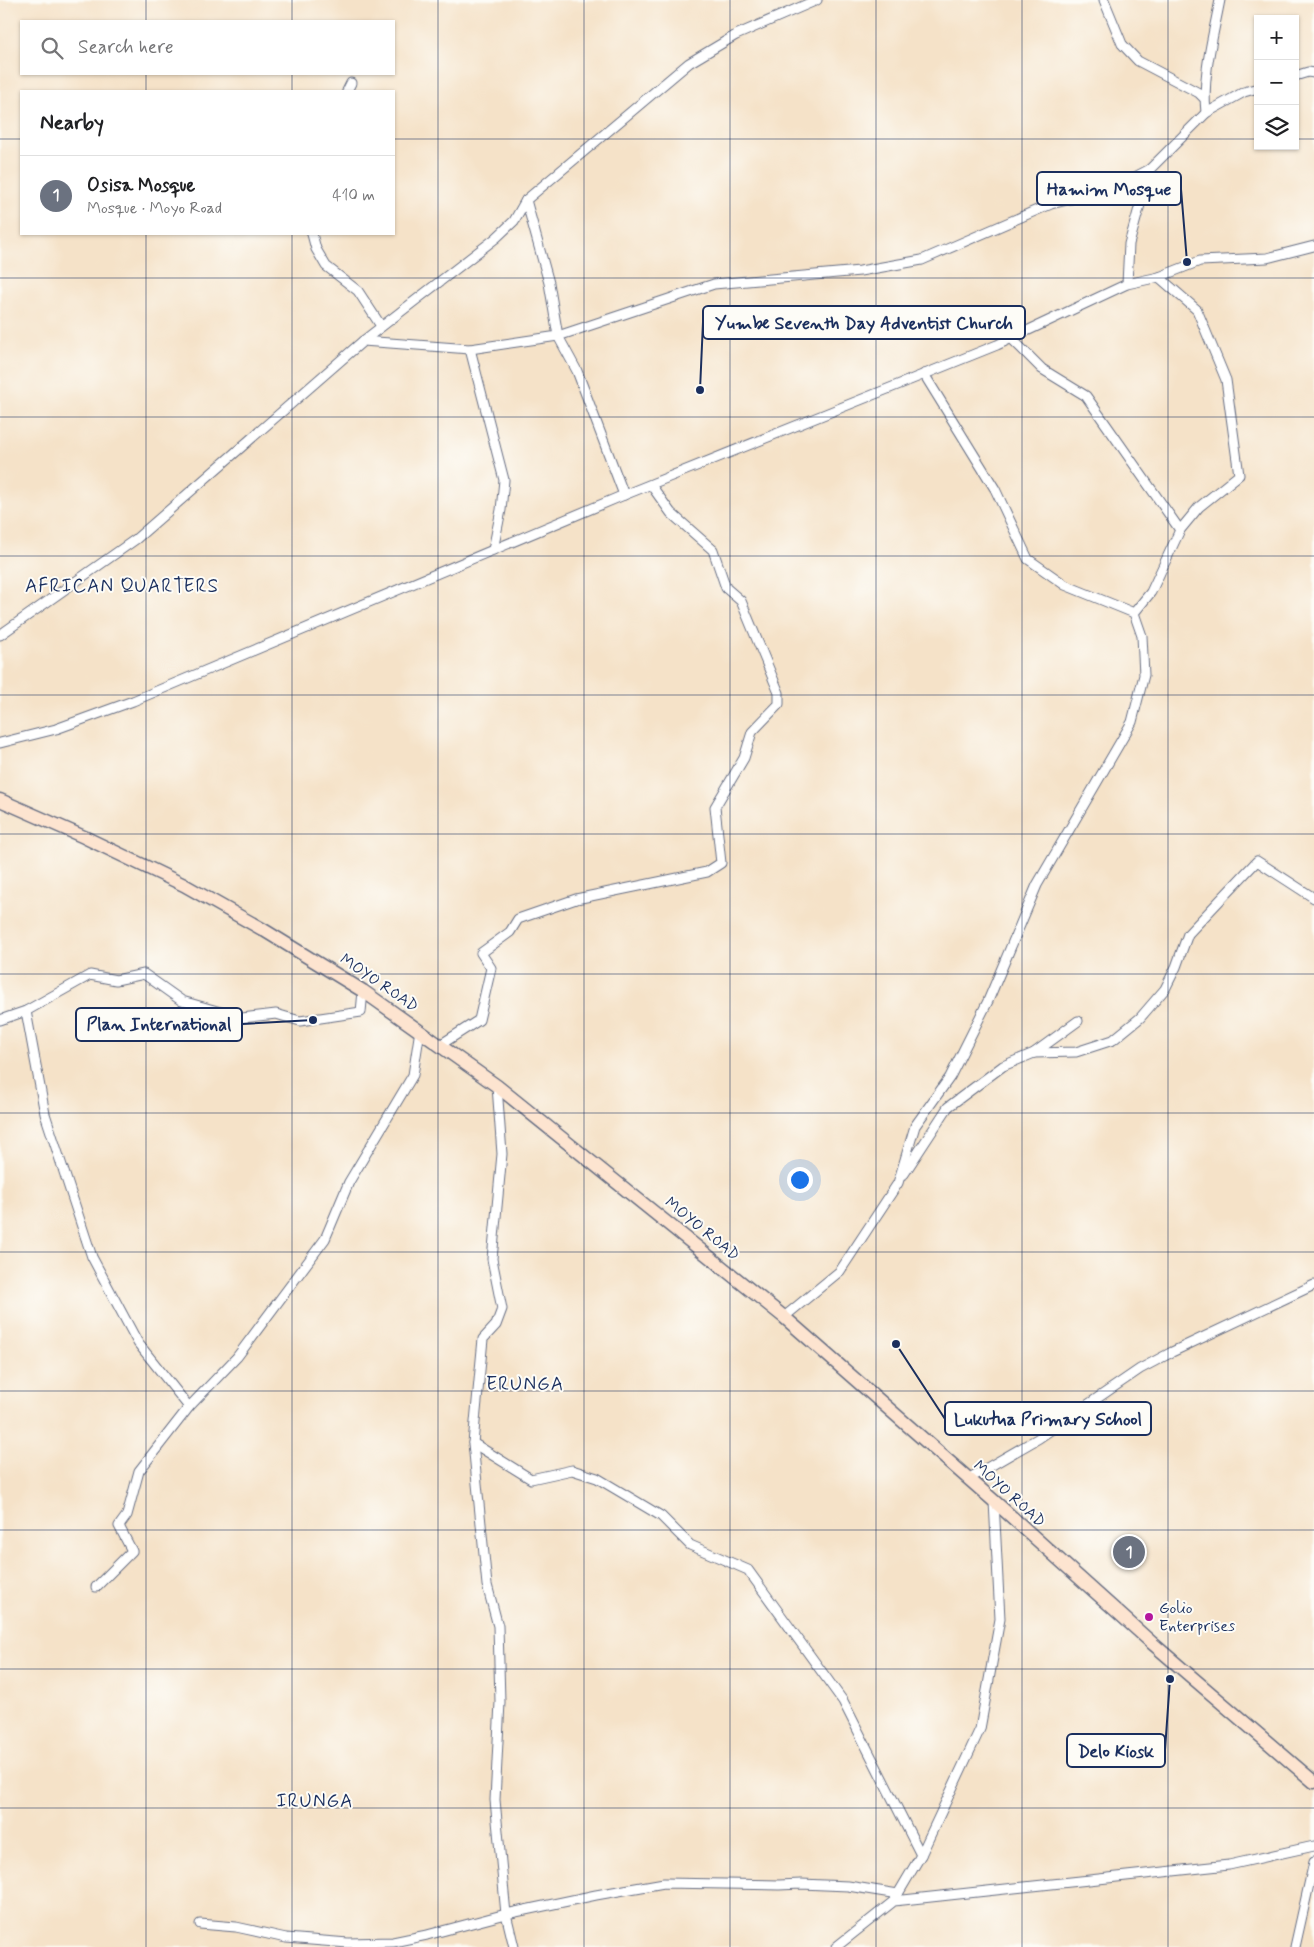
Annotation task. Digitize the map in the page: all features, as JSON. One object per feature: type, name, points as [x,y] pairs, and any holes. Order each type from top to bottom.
[{"type":"main road","name":"MOYO ROAD","points":[[0,800],[84,837],[184,885],[262,928],[363,991],[497,1086],[784,1317],[994,1501],[1145,1637],[1314,1782]]},
{"type":"street","points":[[0,635],[136,539],[363,341],[496,238],[514,221],[526,200],[689,63],[736,35],[817,0]]},
{"type":"street","points":[[1104,0],[1122,44],[1138,61],[1200,93],[1204,98]]},
{"type":"street","points":[[1206,113],[1204,98],[1220,0]]},
{"type":"street","points":[[1299,75],[1314,72]]},
{"type":"street","points":[[363,341],[470,349],[558,336],[714,284],[860,271],[922,260],[1051,204],[1112,189],[1150,169],[1206,113],[1244,92],[1254,89]]},
{"type":"street","points":[[1127,284],[1129,244],[1150,169]]},
{"type":"street","points":[[526,200],[550,283],[558,336],[577,371],[624,495]]},
{"type":"street","points":[[312,235],[316,249],[326,266],[358,291],[381,326]]},
{"type":"street","points":[[0,743],[56,729],[133,701],[624,495],[1011,338],[1127,284],[1159,277],[1200,261],[1267,258],[1314,246]]},
{"type":"street","points":[[1134,613],[1151,592],[1180,530],[1199,507],[1239,475],[1226,380],[1197,310],[1159,277]]},
{"type":"street","points":[[1011,338],[1042,369],[1086,396],[1180,530]]},
{"type":"street","points":[[470,349],[504,480],[501,510],[493,550]]},
{"type":"street","points":[[898,1183],[915,1126],[950,1077],[980,1018],[1037,885],[1132,722],[1144,675],[1142,636],[1134,613],[1065,585],[1028,559],[995,489],[924,374]]},
{"type":"street","points":[[440,1045],[479,1020],[491,968],[481,954],[510,932],[518,919],[576,899],[707,872],[721,863],[715,807],[744,758],[752,732],[779,704],[779,693],[741,601],[726,588],[713,550],[671,514],[651,485]]},
{"type":"street","points":[[1034,1053],[1076,1052],[1113,1040],[1140,1018],[1165,989],[1176,967],[1188,934],[1257,861],[1314,898]]},
{"type":"street","points":[[0,1020],[26,1011],[90,975],[116,980],[144,974],[182,1001],[242,1018],[276,1014],[300,1021],[361,1012],[363,991]]},
{"type":"street","points":[[26,1011],[45,1114],[92,1257],[138,1343],[189,1407]]},
{"type":"street","points":[[784,1317],[840,1271],[948,1107],[1003,1066],[1034,1053],[1078,1020]]},
{"type":"street","points":[[96,1587],[132,1551],[119,1526],[127,1515],[139,1471],[189,1407],[237,1357],[325,1239],[349,1182],[413,1075],[420,1030]]},
{"type":"street","points":[[497,1086],[502,1154],[492,1259],[502,1309],[496,1325],[483,1339],[473,1443],[486,1586],[498,1626],[500,1702],[496,1800],[506,1914],[514,1947]]},
{"type":"street","points":[[968,1479],[1039,1438],[1140,1369],[1314,1285]]},
{"type":"street","points":[[473,1443],[531,1479],[572,1470],[597,1478],[661,1516],[690,1545],[748,1570],[844,1701],[921,1855]]},
{"type":"street","points":[[836,1947],[896,1898],[921,1855],[980,1729],[1000,1620],[994,1501]]},
{"type":"street","points":[[200,1924],[236,1927],[286,1938],[348,1943],[393,1942],[596,1894],[664,1882],[760,1885],[801,1884],[856,1887],[896,1898],[1229,1866],[1314,1846]]},
{"type":"street","points":[[1295,1947],[1314,1862]]},
{"type":"place","name":"Hamim Mosque","points":[[1187,262]]},
{"type":"place","name":"Yumbe Seventh Day Adventist Church","points":[[700,390]]},
{"type":"place","name":"Plan International","points":[[313,1020]]},
{"type":"place","name":"Lukutua Primary School","points":[[896,1344]]},
{"type":"place","name":"Osisa Mosque","points":[[1129,1552]]},
{"type":"place","name":"Golio Enterprises","points":[[1149,1617]]},
{"type":"place","name":"Delo Kiosk","points":[[1170,1679]]},
{"type":"district","name":"AFRICAN QUARTERS","points":[[122,586]]},
{"type":"district","name":"ERUNGA","points":[[525,1384]]},
{"type":"district","name":"IRUNGA","points":[[315,1801]]}]
